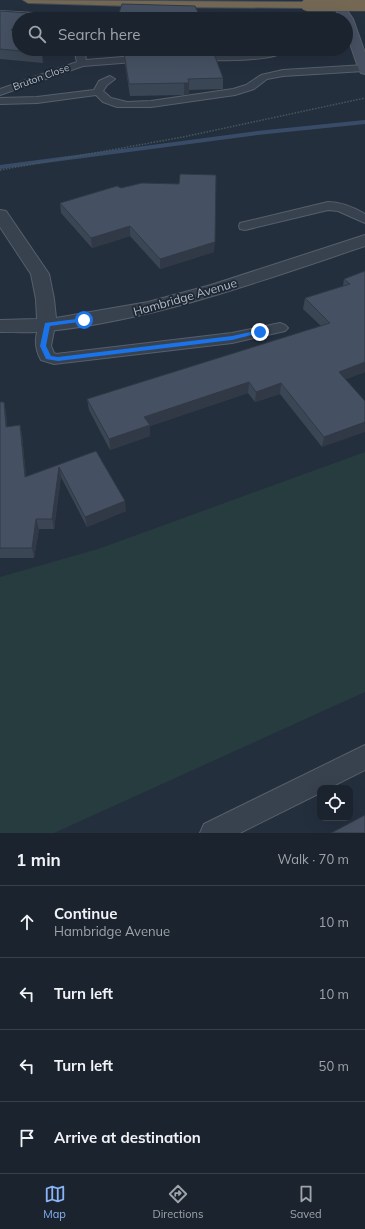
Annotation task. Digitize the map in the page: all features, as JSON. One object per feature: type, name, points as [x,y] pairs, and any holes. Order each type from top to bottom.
[{"type":"highway","points":[[28,0],[166,4],[365,6]]},
{"type":"street","points":[[336,0],[343,12]]},
{"type":"street","points":[[353,37],[364,69]]},
{"type":"street","points":[[0,215],[40,274],[45,299],[47,325]]},
{"type":"street","name":"Hambridge Avenue","points":[[0,326],[47,325],[120,314],[181,300],[365,240]]},
{"type":"lane","points":[[0,14],[12,15]]},
{"type":"lane","points":[[80,56],[82,63]]},
{"type":"lane","name":"Bruton Close","points":[[0,92],[82,63],[156,56]]},
{"type":"lane","points":[[189,56],[185,57],[253,56]]},
{"type":"lane","points":[[98,92],[107,100],[117,104],[151,104],[235,92],[250,87],[264,77],[283,73],[364,69]]},
{"type":"lane","points":[[98,92],[103,83],[110,79]]},
{"type":"lane","points":[[0,101],[20,102],[48,100],[98,92]]},
{"type":"lane","points":[[246,226],[328,206],[338,206],[347,209],[365,219]]},
{"type":"lane","points":[[47,325],[43,346],[47,356],[54,359],[232,338],[280,328]]},
{"type":"lane","points":[[213,833],[365,756]]},
{"type":"path","points":[[0,170],[96,154],[264,121],[365,98]]},
{"type":"green space","points":[[365,452],[365,692],[54,833],[0,833],[0,577],[98,549]]},
{"type":"building","points":[[122,4],[195,6],[198,12],[119,12]]},
{"type":"building","points":[[0,11],[14,12],[12,12],[11,30],[12,50],[0,49]]},
{"type":"building","points":[[124,56],[215,56],[223,78],[188,79],[189,83],[129,84]]},
{"type":"building","points":[[180,174],[216,175],[215,242],[160,259],[130,226],[91,238],[60,203],[117,186],[121,188],[142,183],[179,184]]},
{"type":"building","points":[[365,271],[365,362],[339,372],[365,401],[365,422],[324,437],[281,383],[256,392],[249,382],[144,417],[150,425],[109,439],[87,399],[330,323],[305,298],[350,284],[344,279]]},
{"type":"building","points":[[0,402],[4,402],[6,427],[20,425],[25,477],[96,451],[125,501],[85,517],[59,467],[52,519],[36,519],[32,548],[0,548]]},
{"type":"building","points":[[365,815],[365,833],[331,833]]},
{"type":"waterway","points":[[0,167],[257,133],[365,122]]},
{"type":"route","points":[[84,320],[47,325],[43,346],[48,358],[58,359],[232,338],[260,332]]}]
